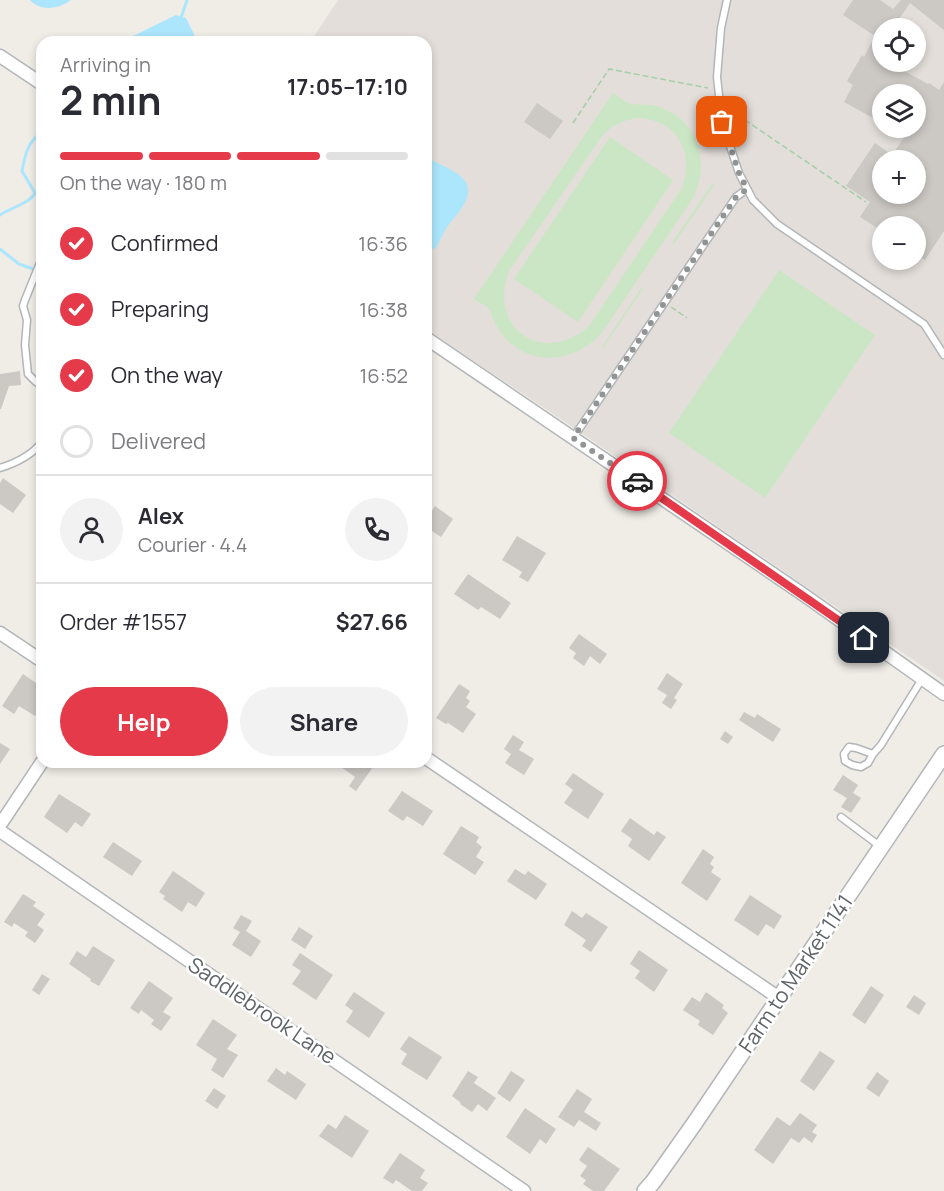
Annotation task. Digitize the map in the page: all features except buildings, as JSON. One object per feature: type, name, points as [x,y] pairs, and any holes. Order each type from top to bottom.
[{"type":"street","points":[[0,56],[36,80]]},
{"type":"street","points":[[432,342],[804,595],[944,694]]},
{"type":"street","points":[[0,633],[36,657]]},
{"type":"street","name":"Farm to Market 1141","points":[[645,1191],[694,1124],[944,754]]},
{"type":"street","points":[[432,762],[779,998]]},
{"type":"street","points":[[0,825],[38,768]]},
{"type":"street","name":"Saddlebrook Lane","points":[[0,831],[524,1191]]},
{"type":"lane","points":[[727,0],[721,28],[717,77],[722,122],[739,173],[753,200],[777,224],[924,324],[944,355]]},
{"type":"lane","points":[[573,438],[736,197],[747,189]]},
{"type":"lane","points":[[36,273],[24,306],[27,320],[25,345],[28,374],[36,381]]},
{"type":"lane","points":[[0,468],[16,462],[36,449]]},
{"type":"lane","points":[[873,754],[849,747],[844,754],[845,761],[852,765],[861,767],[868,763],[922,678]]},
{"type":"lane","points":[[841,817],[881,847]]},
{"type":"path","points":[[573,123],[609,69],[711,88]]},
{"type":"path","points":[[720,103],[866,202]]},
{"type":"path","points":[[665,303],[687,318]]},
{"type":"shaded area","points":[[338,0],[944,0],[944,681],[432,333],[432,36],[314,36]]},
{"type":"green space","points":[[613,93],[628,103],[653,105],[670,112],[682,120],[691,131],[697,143],[701,170],[693,198],[601,334],[591,343],[568,355],[544,358],[531,355],[519,350],[508,341],[497,327],[489,309],[474,299]],"holes":[[[637,118],[663,124],[672,131],[684,150],[686,162],[682,188],[589,326],[571,338],[554,343],[538,342],[524,335],[513,324],[506,309],[504,291],[509,271],[602,136],[614,126],[627,121]]]},
{"type":"green space","points":[[610,137],[673,180],[578,322],[514,279]]},
{"type":"green space","points":[[712,184],[714,185],[674,244],[672,243]]},
{"type":"green space","points":[[779,270],[875,335],[765,498],[669,433]]},
{"type":"green space","points":[[642,287],[643,289],[603,348],[602,347]]},
{"type":"water","points":[[30,0],[71,0],[61,5],[45,8]]},
{"type":"water","points":[[176,15],[186,18],[194,36],[133,36]]},
{"type":"water","points":[[432,160],[459,175],[468,188],[465,202],[447,227],[436,248],[432,249]]},
{"type":"waterway","points":[[181,18],[187,0]]},
{"type":"waterway","points":[[0,215],[24,203],[35,193],[22,171],[30,144],[36,137]]},
{"type":"waterway","points":[[0,249],[19,264],[36,270]]},
{"type":"way so far","points":[[637,481],[573,438],[736,197],[747,189],[739,173],[722,122]]},
{"type":"route","points":[[637,481],[864,638]]}]
